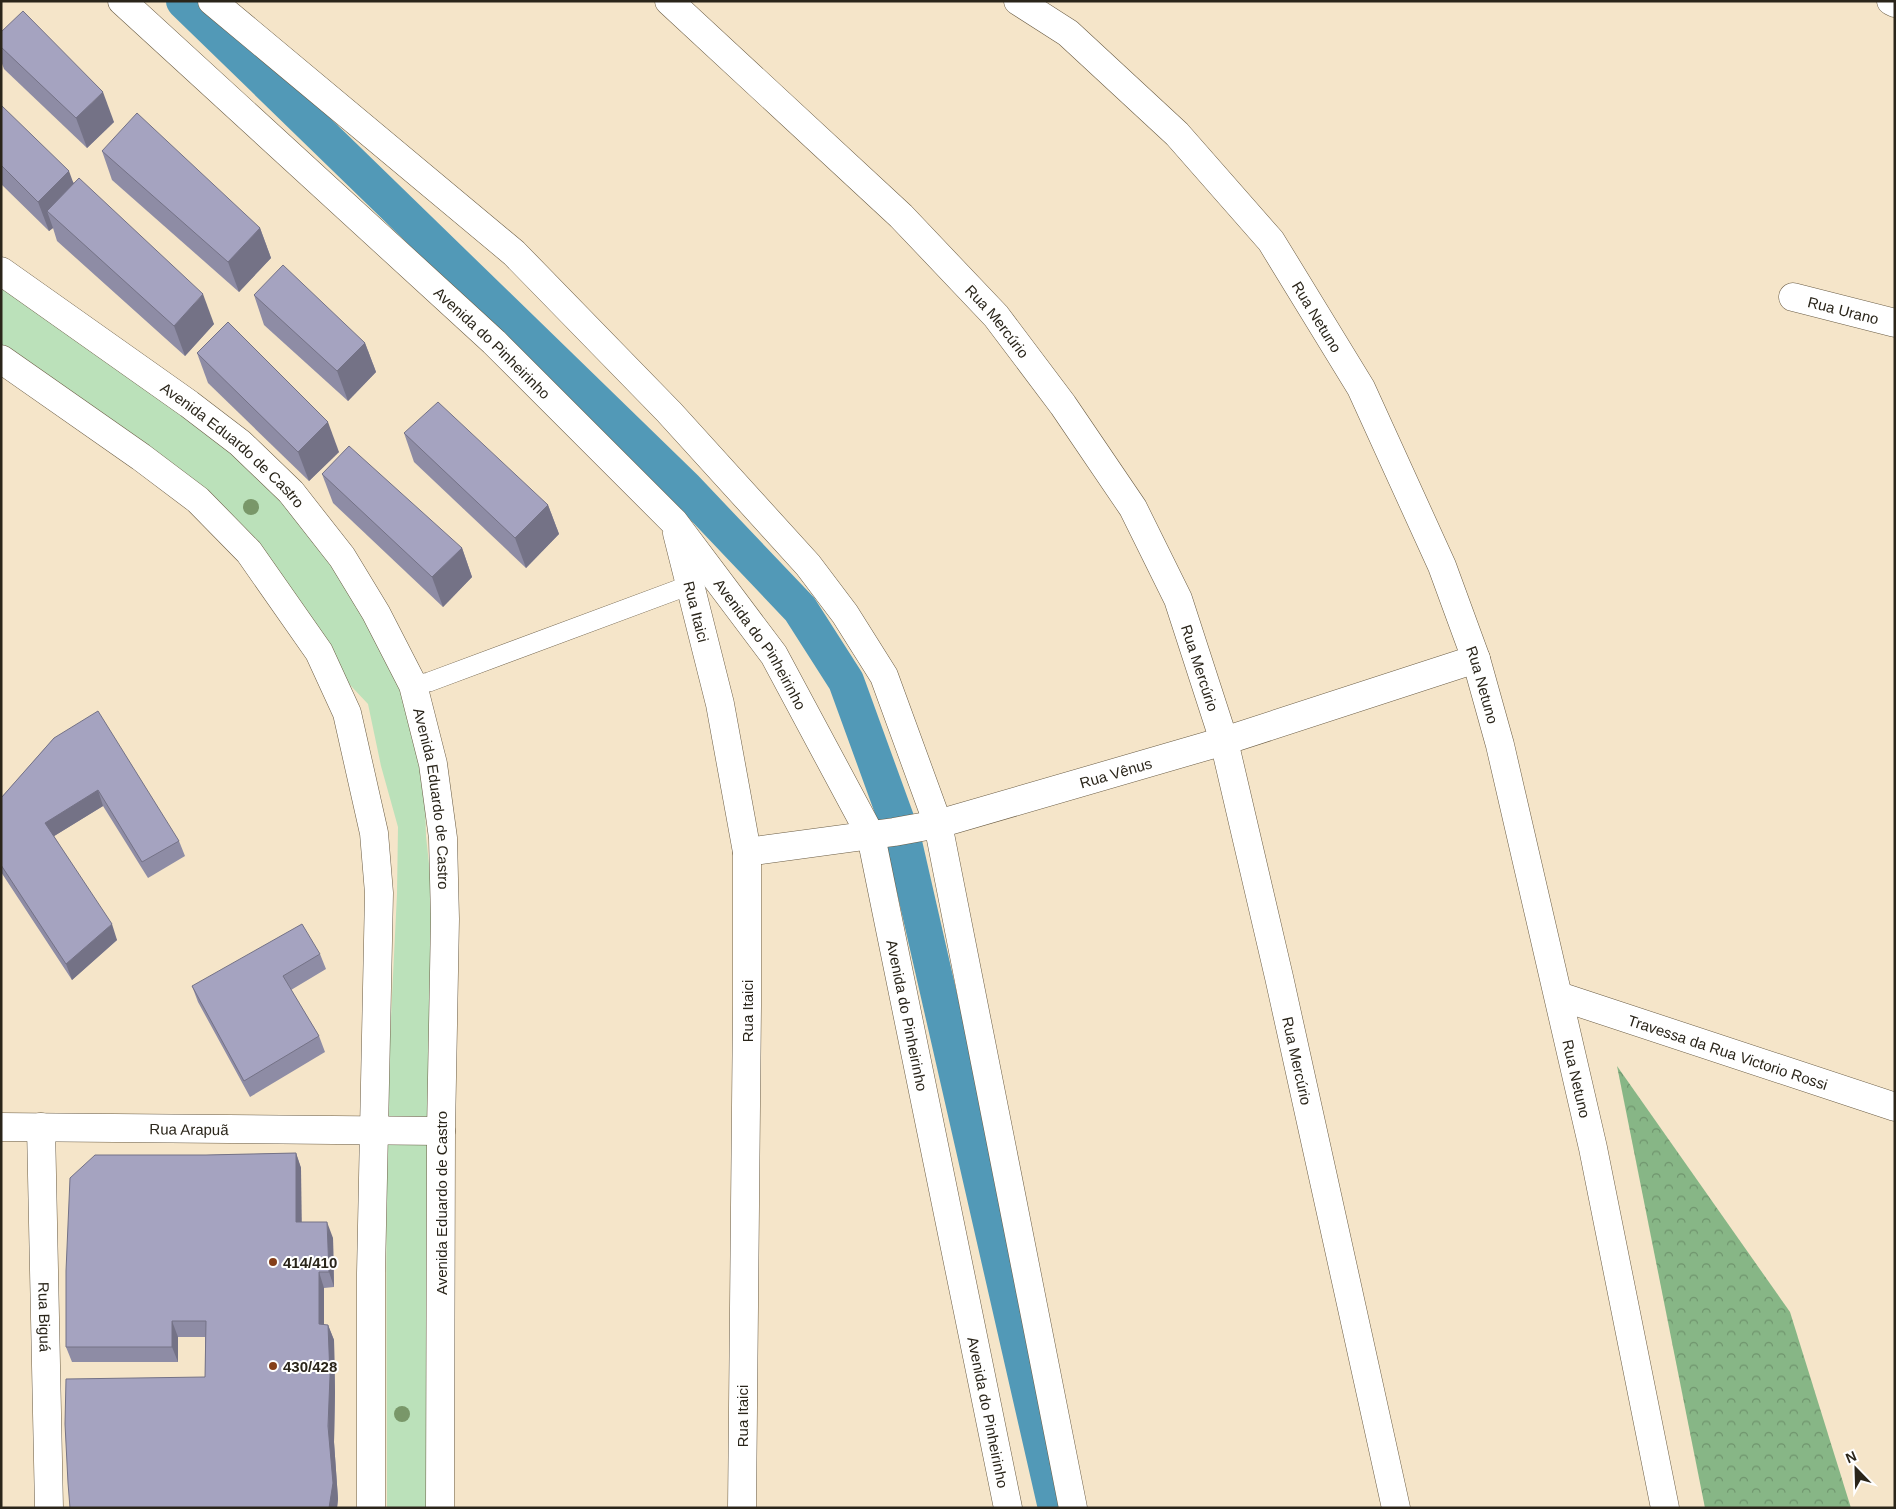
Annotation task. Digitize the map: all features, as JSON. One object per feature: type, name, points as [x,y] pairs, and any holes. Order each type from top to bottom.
[{"type":"street","name":"Avenida do Pinheirinho","points":[[122,1],[494,342],[674,522],[774,655],[882,834],[1008,1508]]},
{"type":"street","points":[[212,1],[514,253],[669,412],[808,565],[845,614],[884,676],[930,825],[1073,1508]]},
{"type":"street","name":"Rua Mercúrio","points":[[669,1],[902,216],[996,316],[1063,405],[1134,508],[1178,599],[1224,741],[1279,976],[1396,1508]]},
{"type":"street","name":"Rua Netuno","points":[[1018,1],[1068,33],[1177,134],[1271,242],[1361,388],[1442,566],[1476,659],[1500,745],[1593,1148],[1665,1508]]},
{"type":"street","points":[[1891,1],[1895,3]]},
{"type":"street","name":"Avenida Eduardo de Castro","points":[[1,271],[189,404],[240,443],[291,492],[346,565],[376,612],[412,685],[433,764],[443,838],[445,919],[441,1131],[440,1508]]},
{"type":"street","name":"Rua Urano","points":[[1793,297],[1895,323]]},
{"type":"street","points":[[1,359],[141,457],[198,500],[249,552],[320,652],[347,713],[374,833],[379,892],[372,1273],[371,1508]]},
{"type":"street","name":"Rua Itaici","points":[[674,522],[720,704],[747,852],[742,1508]]},
{"type":"street","name":"Rua Vênus","points":[[747,852],[882,834],[930,825],[1224,741],[1476,659]]},
{"type":"street","name":"Travessa da Rua Victorio Rossi","points":[[1559,996],[1895,1108]]},
{"type":"street","name":"Rua Arapuã","points":[[1,1127],[441,1131]]},
{"type":"street","name":"Rua Biguá","points":[[41,1127],[49,1508]]},
{"type":"lane","points":[[412,685],[429,682],[690,585]]},
{"type":"green space","points":[[1,271],[240,443],[376,613],[424,765],[426,836],[435,920],[430,1508],[387,1508],[386,1119],[397,894],[398,827],[381,766],[368,704],[319,652],[249,552],[1,359]]},
{"type":"green space","points":[[1617,1066],[1790,1312],[1851,1508],[1705,1508]]},
{"type":"building","points":[[23,11],[103,92],[76,118],[1,47],[1,32]]},
{"type":"building","points":[[1,105],[69,171],[38,202],[1,165]]},
{"type":"building","points":[[137,113],[260,228],[228,262],[102,151]]},
{"type":"building","points":[[79,178],[203,294],[174,326],[47,211]]},
{"type":"building","points":[[283,265],[365,343],[337,371],[254,295]]},
{"type":"building","points":[[228,322],[328,422],[298,452],[197,353]]},
{"type":"building","points":[[438,402],[548,505],[515,538],[404,433]]},
{"type":"building","points":[[349,446],[462,548],[432,577],[322,474]]},
{"type":"building","points":[[98,711],[179,841],[142,862],[98,790],[45,823],[112,924],[66,964],[1,865],[1,798],[54,738]]},
{"type":"building","points":[[302,924],[320,954],[283,976],[319,1036],[244,1081],[192,986]]},
{"type":"building","points":[[296,1153],[296,1222],[327,1222],[329,1272],[319,1272],[319,1324],[328,1325],[330,1376],[328,1426],[333,1483],[329,1508],[70,1508],[65,1424],[66,1379],[205,1377],[206,1321],[172,1321],[172,1347],[66,1347],[66,1271],[70,1178],[95,1155]]},
{"type":"waterway","points":[[184,1],[685,488],[800,609],[846,681],[903,838],[1056,1508]]},
{"type":"place","name":"414/410","points":[[273,1262]]},
{"type":"place","name":"430/428","points":[[273,1366]]}]
